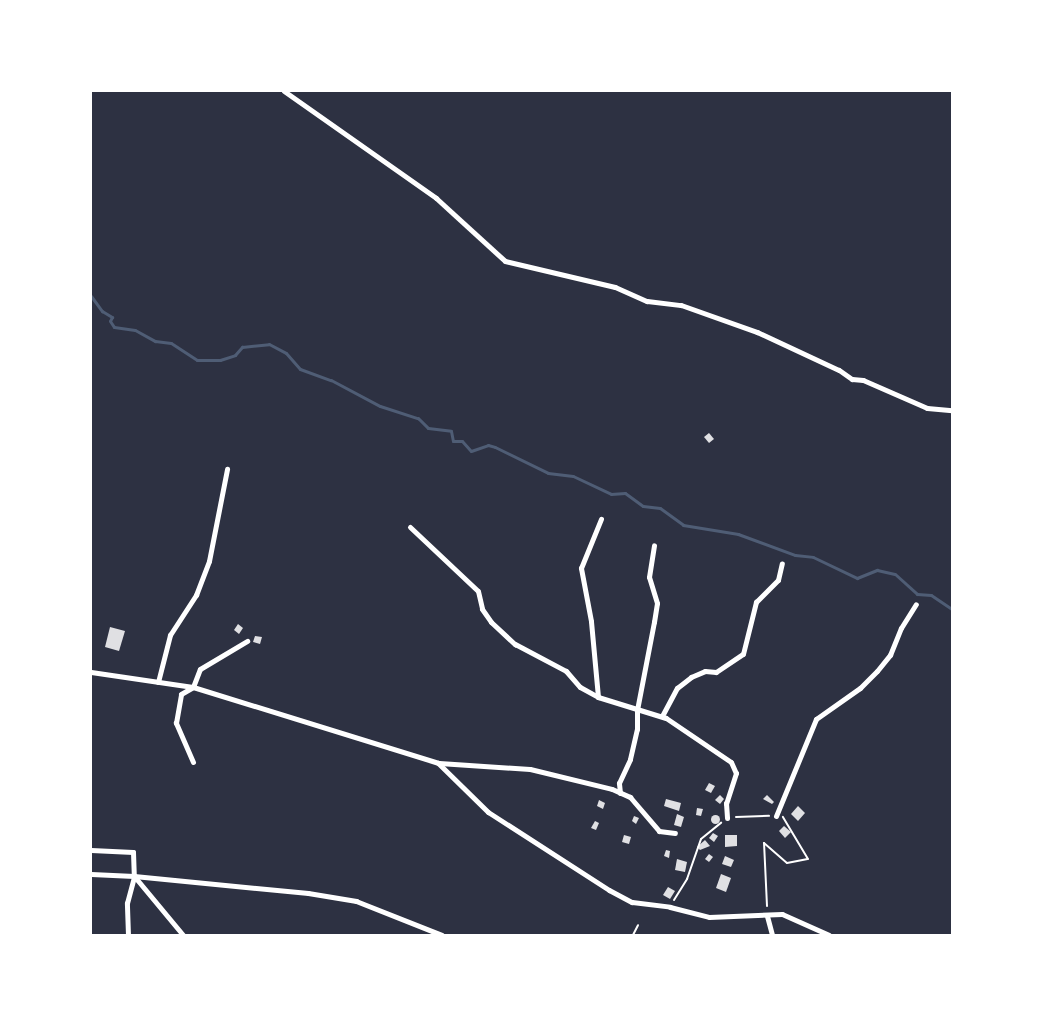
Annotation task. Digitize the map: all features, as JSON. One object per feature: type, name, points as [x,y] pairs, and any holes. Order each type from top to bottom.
[{"type":"street","points":[[284,91],[436,198],[505,261],[615,286],[647,301],[681,305],[757,332],[839,370],[852,379],[863,380],[917,404],[952,410]]},
{"type":"street","points":[[158,682],[170,635],[196,595],[209,561],[227,470]]},
{"type":"street","points":[[598,697],[591,621],[581,568],[601,519]]},
{"type":"street","points":[[410,527],[478,591],[482,609],[509,638],[566,671],[580,686],[598,697],[662,716],[731,762],[736,773],[726,803],[727,818]]},
{"type":"street","points":[[620,792],[619,784],[630,759],[637,729],[637,710],[656,602],[649,577],[654,545]]},
{"type":"street","points":[[662,716],[669,698],[684,682],[705,671],[716,672],[743,654],[756,602],[778,580],[782,563]]},
{"type":"street","points":[[776,816],[816,718],[860,688],[877,671],[890,655],[901,628],[916,604]]},
{"type":"street","points":[[193,762],[176,723],[181,694],[193,687],[200,669],[247,641]]},
{"type":"street","points":[[91,672],[193,687],[438,763],[530,769],[620,792],[630,797],[659,831],[675,833]]},
{"type":"street","points":[[438,763],[488,812],[609,890],[632,902],[670,907],[709,917],[782,914],[829,935]]},
{"type":"street","points":[[91,850],[133,852],[134,876],[127,903],[128,935]]},
{"type":"street","points":[[91,874],[134,876],[308,893],[356,901],[442,935]]},
{"type":"street","points":[[134,876],[183,935]]},
{"type":"street","points":[[768,916],[772,935]]},
{"type":"path","points":[[670,907],[687,879],[701,839],[727,818],[776,816],[784,817],[808,859],[787,863],[764,844],[768,916]]},
{"type":"path","points":[[633,935],[638,926]]},
{"type":"building","points":[[709,433],[714,439],[709,443],[704,437]]},
{"type":"building","points":[[238,624],[243,628],[239,634],[234,630]]},
{"type":"building","points":[[110,627],[125,631],[119,651],[105,647]]},
{"type":"building","points":[[255,636],[262,637],[260,644],[253,642]]},
{"type":"building","points":[[709,783],[715,786],[711,793],[705,790]]},
{"type":"building","points":[[720,795],[724,799],[720,804],[715,800]]},
{"type":"building","points":[[767,795],[774,802],[772,804],[763,799]]},
{"type":"building","points":[[666,799],[681,803],[679,811],[664,806]]},
{"type":"building","points":[[599,800],[605,803],[603,809],[597,806]]},
{"type":"building","points":[[798,806],[805,813],[798,821],[791,814]]},
{"type":"building","points":[[697,808],[703,809],[701,816],[696,815]]},
{"type":"building","points":[[677,814],[684,817],[681,827],[674,825]]},
{"type":"building","points":[[715,815],[719,819],[715,823],[711,819]]},
{"type":"building","points":[[634,816],[639,818],[636,824],[632,821]]},
{"type":"building","points":[[595,821],[599,823],[596,830],[591,828]]},
{"type":"building","points":[[784,826],[791,832],[785,838],[779,831]]},
{"type":"building","points":[[713,833],[718,836],[714,842],[709,838]]},
{"type":"building","points":[[624,835],[631,837],[629,844],[622,842]]},
{"type":"building","points":[[725,835],[737,835],[737,846],[725,847]]},
{"type":"building","points":[[705,840],[710,846],[700,850],[697,847]]},
{"type":"building","points":[[666,850],[670,851],[669,858],[664,856]]},
{"type":"building","points":[[709,854],[713,857],[709,862],[705,859]]},
{"type":"building","points":[[725,856],[734,860],[731,867],[722,864]]},
{"type":"building","points":[[677,859],[687,862],[685,872],[675,870]]},
{"type":"building","points":[[721,874],[731,878],[726,892],[716,888]]},
{"type":"building","points":[[668,887],[675,891],[670,899],[663,895]]},
{"type":"waterway","points":[[91,296],[102,311],[112,317],[110,321],[114,327],[135,330],[155,341],[171,343],[197,360],[220,360],[235,355],[242,347],[269,344],[286,353],[300,369],[331,380],[380,406],[418,418],[428,428],[451,431],[453,441],[462,441],[471,451],[488,445],[495,447],[548,473],[573,476],[611,494],[625,493],[643,506],[660,508],[683,525],[738,534],[795,555],[813,557],[857,578],[877,570],[895,574],[917,594],[931,595],[952,609]]}]
